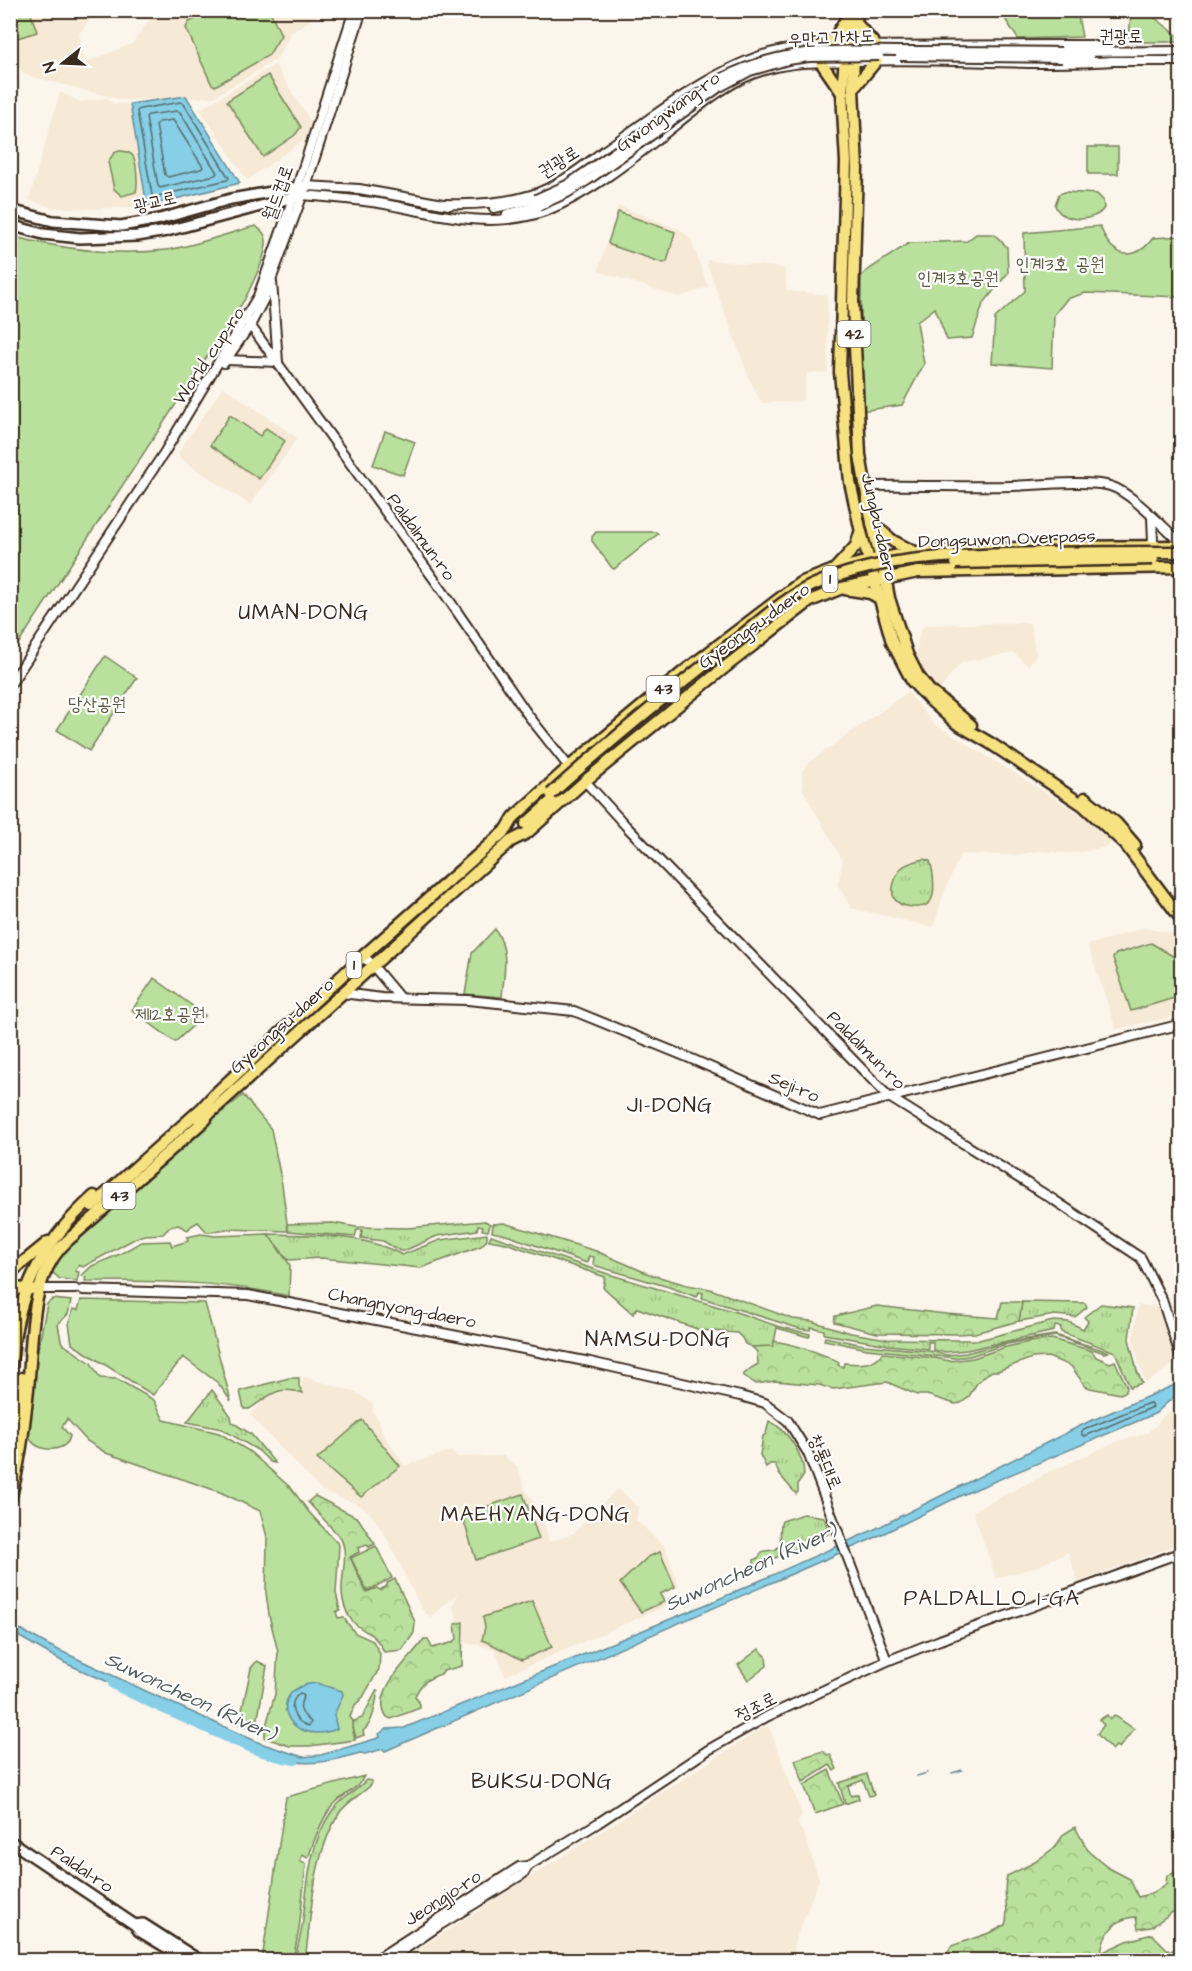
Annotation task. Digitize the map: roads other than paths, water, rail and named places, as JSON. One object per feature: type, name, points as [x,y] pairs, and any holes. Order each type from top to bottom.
[{"type":"main road","points":[[820,46],[834,39],[853,15],[877,47]]},
{"type":"main road","name":"Jungbu-daero","points":[[853,15],[849,61],[853,89],[857,168],[853,314],[857,417],[860,455],[872,523],[875,559],[892,642],[912,681],[930,700],[956,723],[1083,805],[1125,844],[1182,920]]},
{"type":"main road","points":[[853,89],[877,60]]},
{"type":"main road","points":[[820,61],[842,93]]},
{"type":"main road","name":"Jungbu-daero","points":[[849,61],[842,93],[846,162],[840,372],[850,482],[861,532],[875,559]]},
{"type":"main road","name":"광교로","points":[[10,210],[53,221],[121,226],[160,219],[231,199],[299,192]]},
{"type":"main road","points":[[10,225],[43,234],[80,238],[137,236],[167,231],[299,192]]},
{"type":"main road","points":[[872,523],[893,541],[915,552]]},
{"type":"main road","name":"43","points":[[834,570],[856,546],[861,532]]},
{"type":"main road","name":"Gyeongsu-daero","points":[[207,1108],[361,958],[440,891],[507,828],[514,817],[569,767],[682,673],[800,583],[834,570],[875,559],[915,552],[1182,545]]},
{"type":"main road","name":"Dongsuwon Overpass","points":[[553,796],[631,723],[745,633],[796,595],[830,579],[852,571],[917,558],[1040,553],[1182,552]]},
{"type":"main road","name":"Dongsuwon Overpass","points":[[553,796],[795,602],[824,588],[863,575],[905,566],[945,563],[1182,559]]},
{"type":"main road","name":"Gyeongsu-daero","points":[[515,838],[527,833],[585,781],[695,690],[810,602],[842,588],[907,574],[1182,567]]},
{"type":"main road","points":[[842,588],[884,598],[907,574]]},
{"type":"main road","name":"Jungbu-daero","points":[[884,598],[907,654],[918,676],[929,690],[967,723],[1076,791],[1116,823],[1182,908]]},
{"type":"main road","name":"Gyeongsu-daero","points":[[507,828],[553,796]]},
{"type":"main road","name":"Gyeongsu-daero","points":[[207,1108],[374,966],[515,838],[522,827],[553,796]]},
{"type":"main road","name":"43","points":[[10,1273],[55,1236],[91,1210],[209,1117],[207,1108],[200,1106],[91,1210],[58,1249],[49,1263],[40,1289]]},
{"type":"main road","points":[[10,1461],[17,1319],[25,1289],[55,1236]]},
{"type":"main road","points":[[10,1288],[40,1289],[30,1349],[25,1418],[10,1499]]},
{"type":"main road","points":[[10,1309],[10,1337]]},
{"type":"main road","points":[[10,1374],[17,1353]]},
{"type":"main road","points":[[10,1425],[17,1353]]},
{"type":"main road","name":"Paldal-ro","points":[[10,1841],[135,1925],[139,1931],[187,1960]]},
{"type":"main road","name":"Paldal-ro","points":[[135,1925],[143,1924],[199,1960]]},
{"type":"street","name":"월드컵로","points":[[211,377],[248,321],[299,192],[354,10]]},
{"type":"street","name":"World cup-ro","points":[[10,685],[164,453],[211,377],[227,360],[248,321],[264,298],[362,10]]},
{"type":"street","points":[[877,47],[1091,45],[1110,50]]},
{"type":"street","name":"권광로","points":[[445,204],[493,204],[540,192],[580,168],[682,96],[729,69],[783,50],[820,46],[877,47]]},
{"type":"street","name":"권광로","points":[[1061,55],[1110,50],[1182,51]]},
{"type":"street","name":"Gwongwang-ro","points":[[1061,55],[1114,61]]},
{"type":"street","name":"우만고가차도","points":[[537,202],[567,193],[718,88],[750,71],[765,66],[788,60],[824,56],[1061,55]]},
{"type":"street","name":"Gwongwang-ro","points":[[299,192],[431,212],[454,218],[496,219],[537,213],[567,201],[590,187],[704,103],[741,80],[763,70],[820,61],[1072,63],[1182,61]]},
{"type":"street","name":"권광로","points":[[299,192],[358,189],[464,208],[498,208],[537,202]]},
{"type":"street","name":"Gwongwang-ro","points":[[431,212],[504,214],[537,202]]},
{"type":"street","points":[[227,360],[278,362],[272,274]]},
{"type":"street","name":"Paldalmun-ro","points":[[248,321],[447,597],[528,715],[569,767]]},
{"type":"street","points":[[866,486],[932,484],[986,487],[1088,484],[1111,486],[1141,506],[1182,545]]},
{"type":"street","points":[[1149,546],[1153,541],[1152,517]]},
{"type":"street","name":"Paldalmun-ro","points":[[585,781],[614,814],[889,1097],[1054,1200],[1141,1258],[1162,1300],[1182,1361]]},
{"type":"street","points":[[361,958],[374,966],[399,997]]},
{"type":"street","name":"Seji-ro","points":[[342,993],[468,1000],[574,1011],[820,1115],[1182,1024]]},
{"type":"street","name":"창룡대로","points":[[40,1289],[248,1295],[590,1362],[765,1403],[788,1421],[808,1453],[887,1661]]},
{"type":"street","name":"정조로","points":[[528,1866],[598,1824],[708,1750],[768,1716],[887,1661],[1182,1552]]},
{"type":"street","name":"Jeongjo-ro","points":[[375,1960],[519,1867],[528,1866]]},
{"type":"street","name":"Jeongjo-ro","points":[[388,1960],[440,1924],[523,1874],[528,1866]]},
{"type":"water","points":[[186,96],[240,183],[147,206],[130,104]]},
{"type":"water","points":[[1177,1384],[1181,1390],[1156,1413],[962,1495],[872,1539],[385,1751],[383,1749],[313,1763],[285,1760],[65,1663],[11,1632],[11,1624],[48,1645],[260,1743],[303,1757],[321,1755],[380,1737],[379,1734],[386,1729],[404,1728],[712,1602],[873,1530],[1088,1422]]},
{"type":"water","points":[[316,1683],[342,1691],[343,1695],[334,1715],[337,1729],[319,1733],[304,1731],[293,1724],[287,1715],[286,1705],[290,1695],[300,1687]]},
{"type":"waterway","name":"Suwoncheon (River)","points":[[113,1684],[242,1744],[262,1752],[295,1760]]},
{"type":"waterway","points":[[952,1773],[962,1770]]},
{"type":"waterway","points":[[917,1776],[927,1773]]},
{"type":"tunnel","points":[[29,1315],[38,1282]]},
{"type":"tunnel","points":[[19,1356],[25,1307]]},
{"type":"district","name":"UMAN-DONG","points":[[304,612]]},
{"type":"district","name":"JI-DONG","points":[[670,1105]]},
{"type":"district","name":"NAMSU-DONG","points":[[658,1339]]},
{"type":"district","name":"MAEHYANG-DONG","points":[[536,1514]]},
{"type":"district","name":"PALDALLO 1-GA","points":[[992,1598]]},
{"type":"district","name":"BUKSU-DONG","points":[[542,1781]]},
{"type":"park label","name":"인계3호 공원","points":[[1060,264]]},
{"type":"park label","name":"인계3호공원","points":[[958,278]]},
{"type":"park label","name":"당산공원","points":[[97,704]]},
{"type":"park label","name":"제12호공원","points":[[170,1014]]}]
